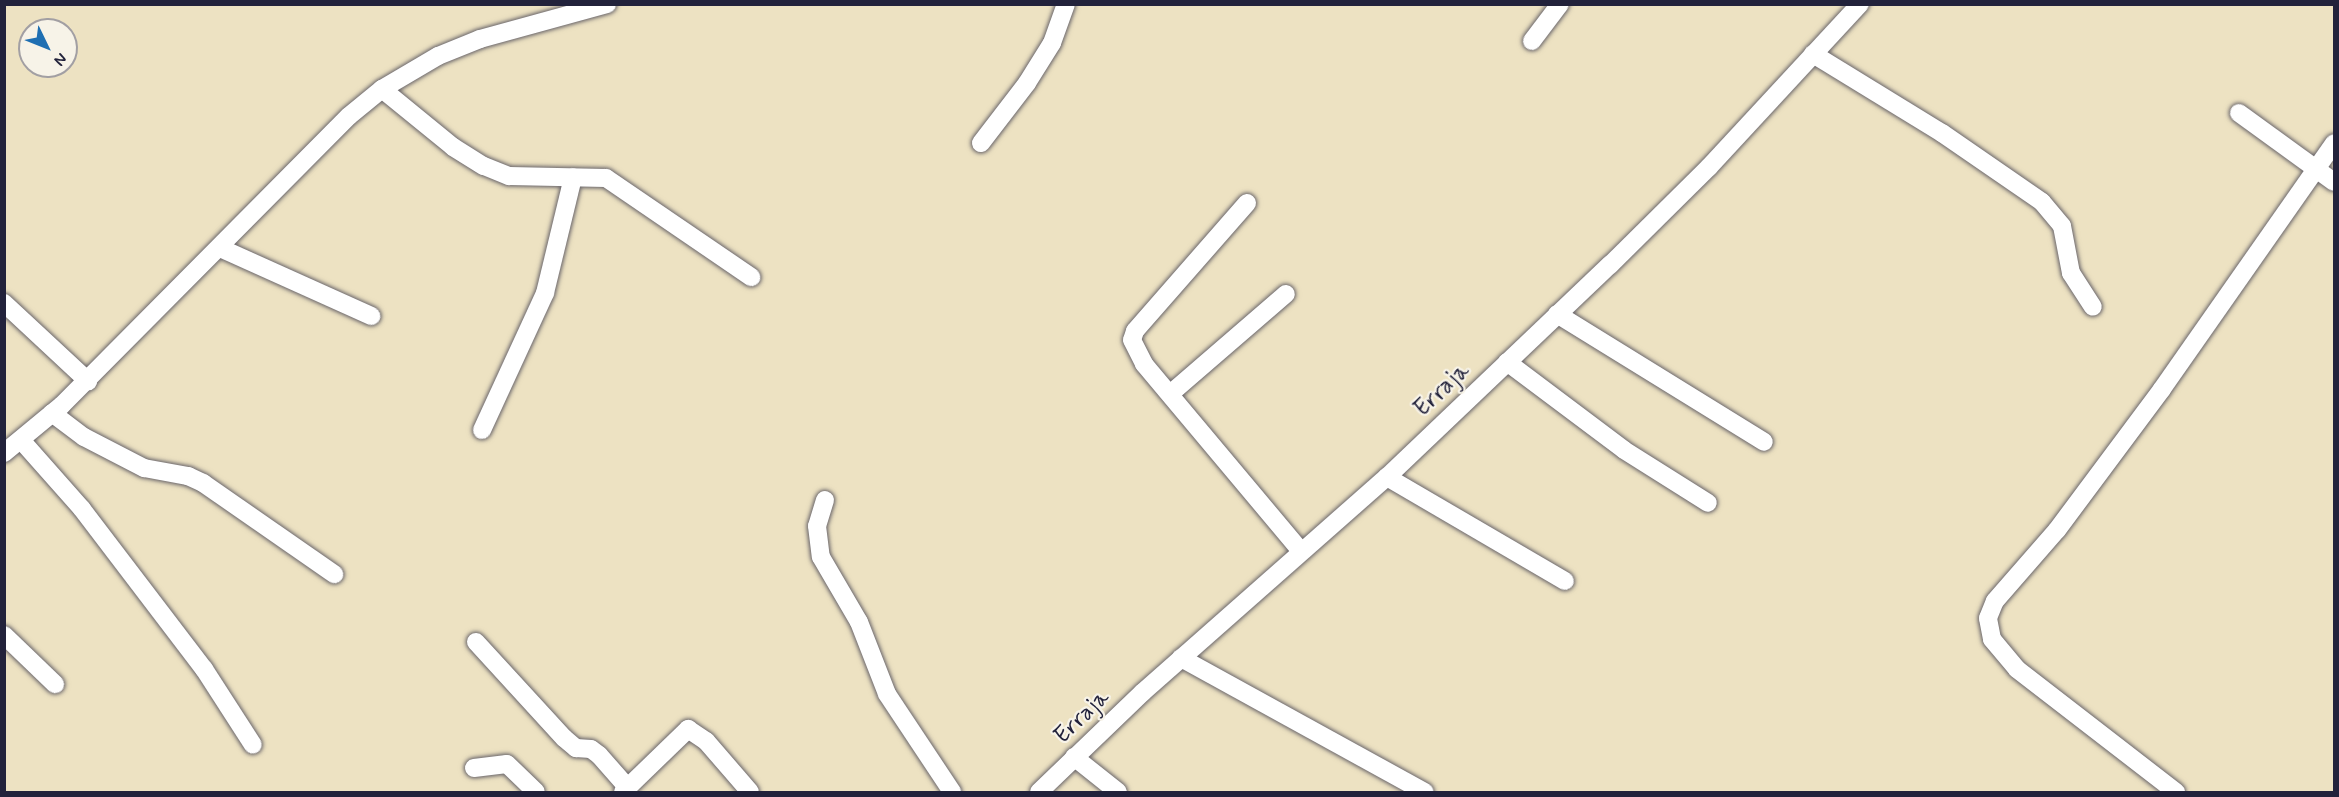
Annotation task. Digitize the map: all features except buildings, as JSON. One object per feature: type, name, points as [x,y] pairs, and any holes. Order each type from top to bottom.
[{"type":"street","points":[[4,453],[88,381],[349,116],[382,89],[438,56],[480,39],[607,4]]},
{"type":"street","points":[[981,143],[1027,83],[1052,43],[1066,4]]},
{"type":"street","points":[[1532,41],[1560,4]]},
{"type":"street","name":"Erraja","points":[[1039,792],[1181,658],[1387,477],[1507,362],[1701,174],[1860,4]]},
{"type":"street","points":[[1813,54],[1942,132],[2042,202],[2062,226],[2071,273],[2093,307]]},
{"type":"street","points":[[382,89],[453,147],[484,166],[510,176],[589,175],[616,184],[751,277]]},
{"type":"street","points":[[2239,113],[2334,182]]},
{"type":"street","points":[[2176,792],[2017,669],[1992,639],[1988,618],[1995,601],[2057,530],[2162,389],[2334,142]]},
{"type":"street","points":[[482,430],[545,293],[573,177]]},
{"type":"street","points":[[1246,203],[1135,331],[1134,350],[1301,551]]},
{"type":"street","points":[[220,248],[371,316]]},
{"type":"street","points":[[1170,394],[1286,294]]},
{"type":"street","points":[[4,303],[88,381]]},
{"type":"street","points":[[1557,314],[1764,442]]},
{"type":"street","points":[[1507,362],[1624,450],[1708,503]]},
{"type":"street","points":[[52,413],[84,437],[144,468],[203,483],[334,574]]},
{"type":"street","points":[[21,440],[82,509],[199,662],[253,745]]},
{"type":"street","points":[[1387,477],[1565,581]]},
{"type":"street","points":[[825,500],[817,526],[821,557],[863,630],[887,694],[952,792]]},
{"type":"street","points":[[4,635],[56,684]]},
{"type":"street","points":[[476,642],[564,738],[576,748],[591,749],[599,755],[625,790],[688,729],[706,741],[750,792]]},
{"type":"street","points":[[1181,658],[1425,792]]},
{"type":"street","points":[[1074,757],[1118,792]]},
{"type":"street","points":[[474,768],[507,764],[536,792]]}]
